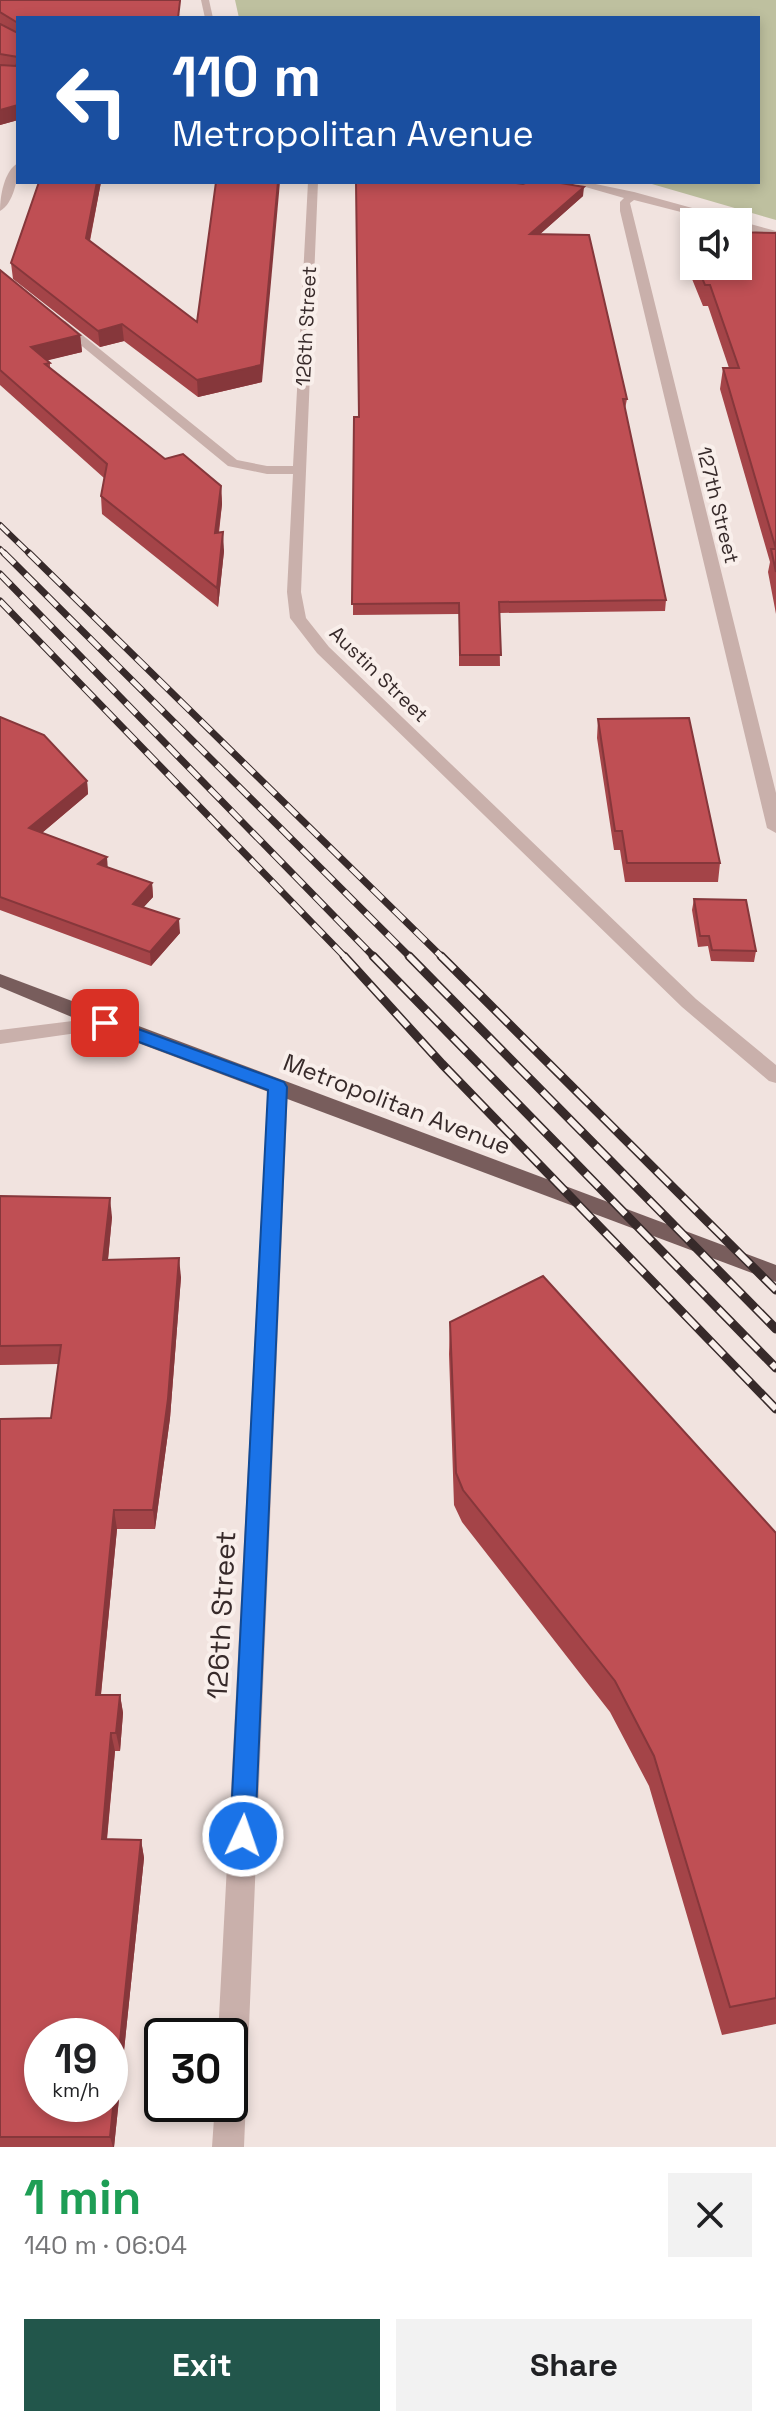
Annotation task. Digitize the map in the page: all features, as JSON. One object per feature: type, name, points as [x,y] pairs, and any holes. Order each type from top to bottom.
[{"type":"main road","name":"Metropolitan Avenue","points":[[0,980],[105,1023],[776,1274]]},
{"type":"street","points":[[0,208],[16,169]]},
{"type":"street","name":"126th Street","points":[[300,470],[313,184]]},
{"type":"street","points":[[582,184],[681,208]]},
{"type":"street","name":"127th Street","points":[[634,195],[625,202],[625,211],[776,828]]},
{"type":"street","points":[[752,228],[776,235]]},
{"type":"street","points":[[52,317],[233,463],[267,470],[300,470]]},
{"type":"street","name":"Austin Street","points":[[300,470],[295,605],[298,618],[312,639],[689,1003],[776,1076]]},
{"type":"street","points":[[0,1037],[105,1023]]},
{"type":"street","name":"126th Street","points":[[228,2147],[278,1087]]},
{"type":"green space","points":[[235,0],[776,0],[776,220],[752,213],[752,208],[735,208],[652,184],[760,184],[760,16],[239,16]]},
{"type":"building","points":[[0,0],[180,0],[178,16],[16,16],[16,22],[0,12]]},
{"type":"building","points":[[0,24],[16,32],[16,57],[0,54]]},
{"type":"building","points":[[0,65],[16,66],[16,106],[0,110]]},
{"type":"building","points":[[38,184],[97,184],[86,238],[197,322],[216,184],[278,184],[261,365],[197,380],[122,324],[98,331],[11,263]]},
{"type":"building","points":[[356,184],[567,184],[584,187],[530,234],[589,235],[627,399],[623,399],[666,600],[499,602],[501,655],[460,655],[459,603],[352,604],[354,417],[359,417]]},
{"type":"building","points":[[752,232],[776,233],[776,549],[723,368],[739,368],[710,285],[705,285],[703,280],[752,280]]},
{"type":"building","points":[[0,270],[80,335],[31,347],[50,363],[45,364],[165,459],[183,454],[221,486],[215,533],[223,532],[217,588],[101,496],[107,464],[0,370]]},
{"type":"building","points":[[771,549],[776,549],[776,572]]},
{"type":"building","points":[[0,717],[44,735],[87,781],[29,828],[107,857],[98,864],[152,883],[133,904],[179,919],[150,952],[0,897]]},
{"type":"building","points":[[689,718],[720,863],[627,863],[622,831],[615,831],[598,719]]},
{"type":"building","points":[[694,899],[746,900],[756,951],[712,950],[709,936],[700,936]]},
{"type":"building","points":[[0,1196],[110,1198],[103,1260],[179,1258],[168,1399],[153,1510],[114,1510],[96,1695],[120,1695],[116,1733],[111,1733],[102,1839],[141,1840],[122,2018],[24,2018],[24,2122],[112,2122],[110,2137],[0,2137],[0,1419],[51,1418],[61,1345],[0,1346]]},
{"type":"building","points":[[543,1276],[776,1533],[776,1998],[730,2007],[654,1756],[615,1681],[463,1490],[456,1473],[450,1322]]},
{"type":"railway","points":[[0,525],[31,555]]},
{"type":"railway","points":[[0,549],[4,553]]},
{"type":"railway","points":[[4,553],[409,956]]},
{"type":"railway","points":[[29,553],[443,958]]},
{"type":"railway","points":[[0,574],[375,958]]},
{"type":"railway","points":[[0,601],[346,958]]},
{"type":"railway","points":[[344,956],[442,1064],[776,1409]]},
{"type":"railway","points":[[373,956],[776,1368]]},
{"type":"railway","points":[[409,956],[776,1329]]},
{"type":"railway","points":[[441,956],[776,1290]]},
{"type":"route","points":[[105,1023],[278,1087],[243,1836]]}]
